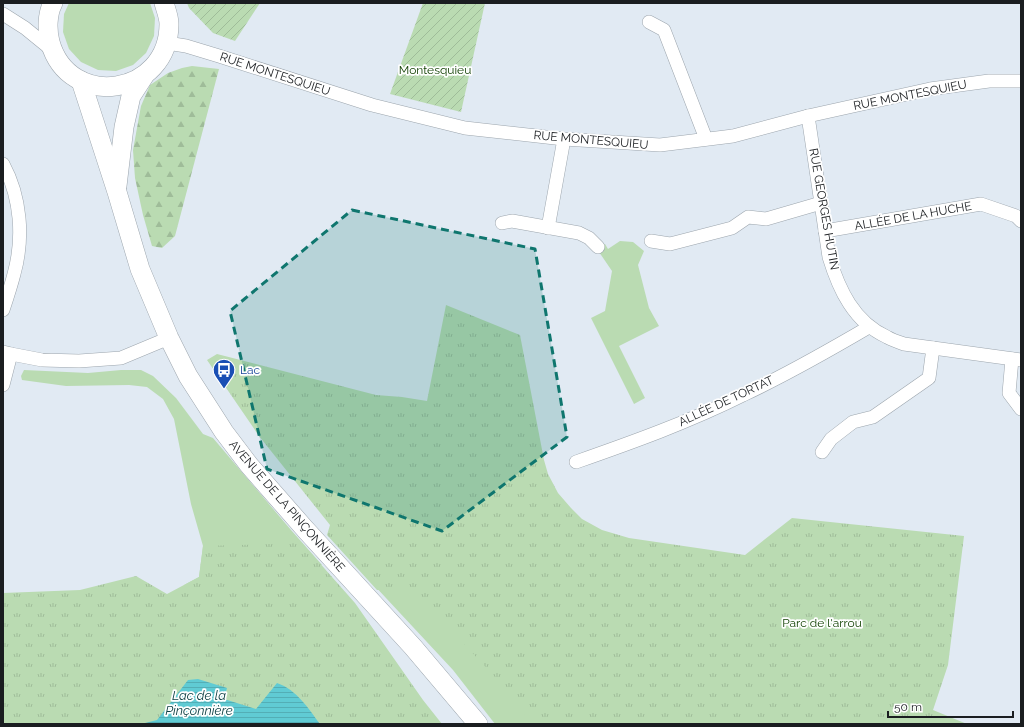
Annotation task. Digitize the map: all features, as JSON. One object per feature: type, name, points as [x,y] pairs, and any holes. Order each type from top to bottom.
[{"type":"main road","points":[[53,3],[48,21],[48,36],[52,50],[59,62],[69,73],[81,81],[102,87],[124,85],[144,76],[158,61],[167,43],[169,23],[164,3]]},
{"type":"main road","name":"AVENUE DE LA PINÇONNIÈRE","points":[[117,192],[124,127],[131,96],[144,76]]},
{"type":"main road","name":"AVENUE DE LA PINÇONNIÈRE","points":[[81,81],[140,269],[169,338],[188,376],[224,432],[249,465],[418,653],[478,724]]},
{"type":"street","points":[[3,14],[25,28],[52,50]]},
{"type":"street","points":[[649,22],[664,30],[706,139]]},
{"type":"street","name":"RUE MONTESQUIEU","points":[[167,43],[186,46],[372,105],[465,128],[660,146],[733,136],[808,116],[930,89],[989,81],[1021,80]]},
{"type":"street","name":"RUE GEORGES HUTIN","points":[[808,116],[829,258],[844,296],[854,312],[869,326],[886,337],[904,344],[1016,360]]},
{"type":"street","points":[[548,228],[564,138]]},
{"type":"street","points":[[3,164],[14,189],[18,207],[20,235],[14,273],[3,310]]},
{"type":"street","points":[[652,241],[670,244],[732,228],[748,217],[766,219],[821,203]]},
{"type":"street","name":"ALLÉE DE LA HUCHE","points":[[825,231],[981,204],[1016,216],[1021,221]]},
{"type":"street","points":[[502,222],[512,221],[579,233],[589,238],[598,247]]},
{"type":"street","name":"ALLÉE DE TORTAT","points":[[576,462],[655,434],[743,396],[829,350],[869,326]]},
{"type":"street","points":[[3,385],[7,353],[42,360],[78,361],[122,358],[169,338]]},
{"type":"street","points":[[822,452],[831,439],[853,422],[873,417],[929,378],[933,348]]},
{"type":"street","points":[[1016,360],[1009,393],[1021,408]]},
{"type":"highlighted area","points":[[352,210],[535,249],[567,437],[442,531],[267,469],[230,311]]},
{"type":"green space","points":[[69,3],[150,3],[155,18],[154,36],[146,53],[133,65],[116,71],[98,70],[81,62],[69,49],[63,32],[64,14]]},
{"type":"green space","points":[[187,3],[260,3],[235,41],[213,33],[189,8]]},
{"type":"green space","name":"Montesquieu","points":[[423,3],[485,3],[461,112],[390,94]]},
{"type":"green space","points":[[192,66],[219,69],[175,236],[162,248],[152,246],[143,215],[135,178],[133,150],[141,106],[150,85],[168,73]]},
{"type":"green space","points":[[620,241],[633,242],[644,251],[638,265],[649,308],[659,326],[619,346],[645,398],[634,404],[591,318],[605,311],[612,271],[597,249],[605,244],[608,249]]},
{"type":"green space","name":"Parc de l'arrou","points":[[446,305],[520,335],[548,474],[558,493],[571,508],[582,519],[602,530],[629,538],[745,555],[792,518],[964,536],[948,665],[933,710],[967,724],[531,724],[516,700],[414,590],[377,590],[327,535],[330,525],[259,436],[207,360],[217,354],[376,395],[427,401]]},
{"type":"green space","points":[[24,370],[88,373],[141,370],[153,376],[176,398],[203,434],[213,438],[322,565],[184,585],[199,577],[203,546],[191,504],[174,419],[163,399],[147,387],[129,385],[66,386],[22,380],[21,376]]},
{"type":"green space","points":[[302,543],[355,603],[423,700],[442,724],[3,724],[3,593],[80,590],[136,576],[167,594],[199,577],[203,546]]},
{"type":"green space","points":[[397,547],[609,724],[495,724],[453,670],[359,569]]},
{"type":"water","name":"Lac de la Pinçonnière","points":[[198,679],[227,688],[224,699],[256,709],[277,683],[284,686],[296,695],[320,724],[141,724],[157,720],[188,680]]},
{"type":"place","name":"Lac","points":[[224,390]]}]
